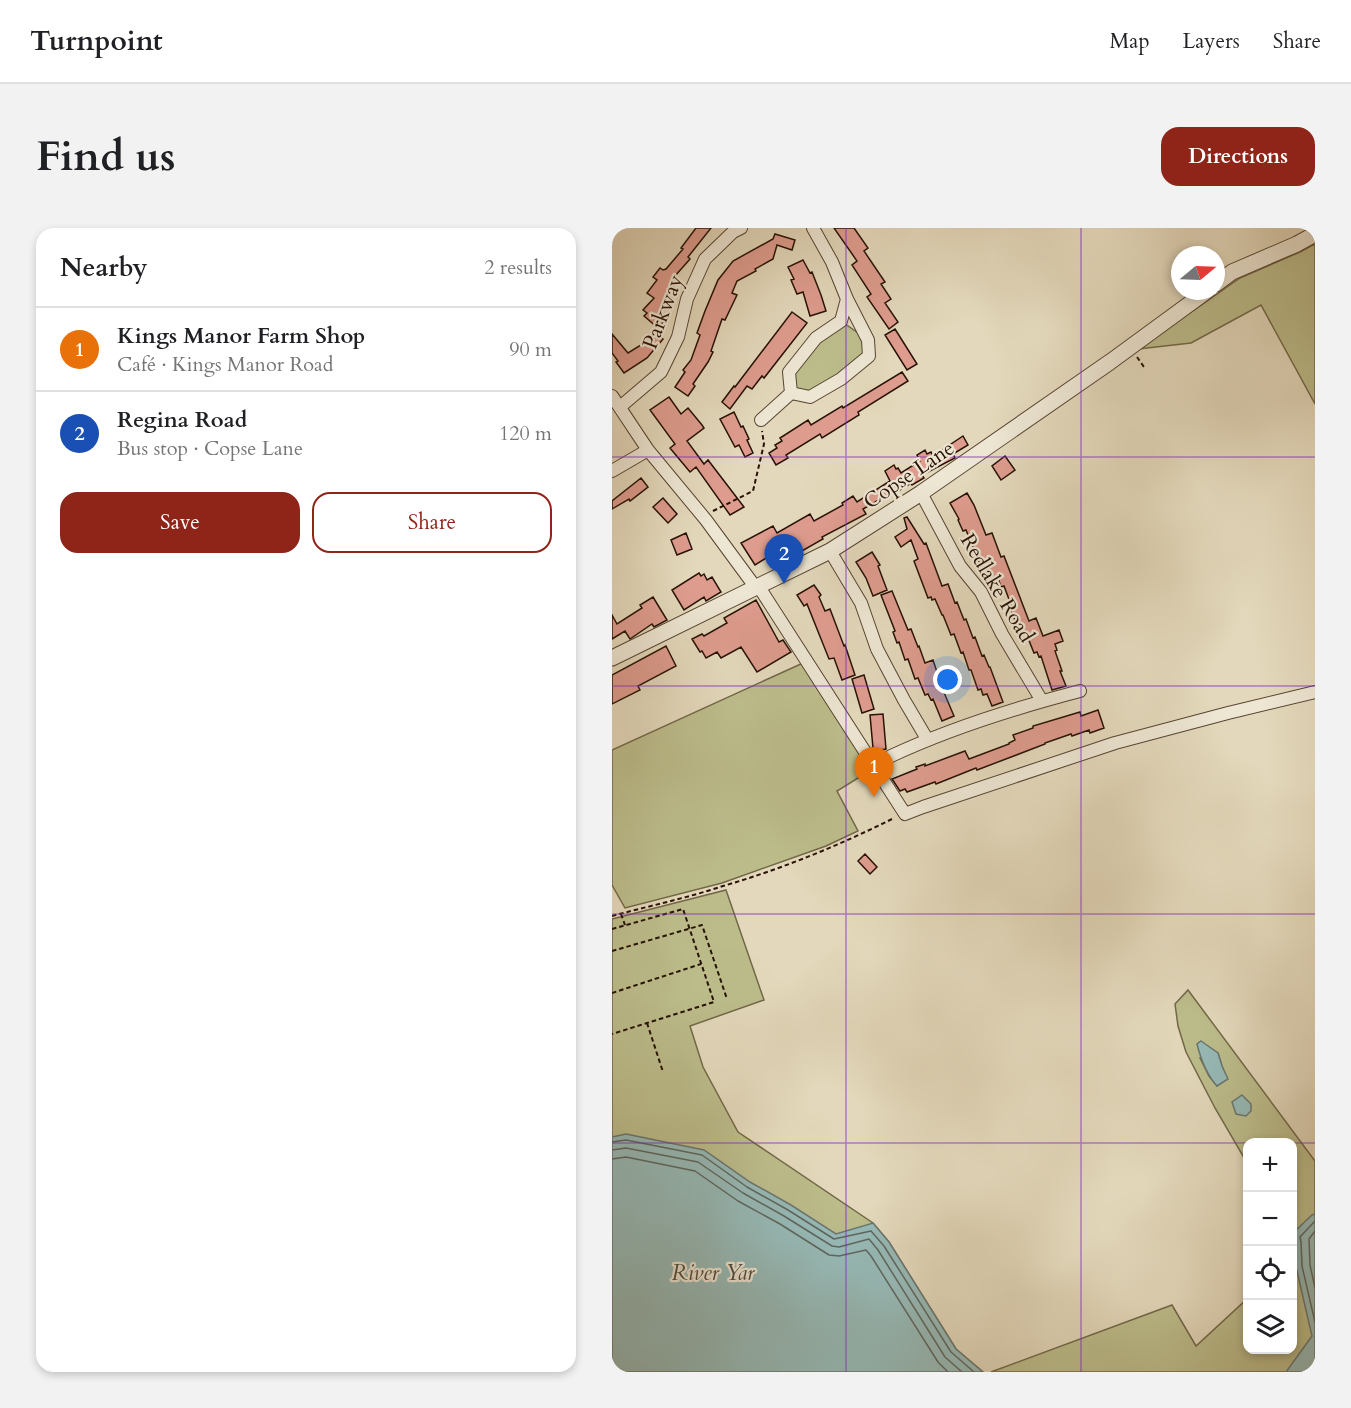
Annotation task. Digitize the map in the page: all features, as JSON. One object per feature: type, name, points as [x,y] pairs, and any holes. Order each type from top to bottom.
[{"type":"street","name":"Parkway","points":[[620,408],[660,372],[678,337],[687,299],[705,259],[733,232],[741,228]]},
{"type":"street","points":[[791,393],[810,397],[841,379],[869,356],[868,340],[847,299],[832,262],[813,228]]},
{"type":"street","points":[[1225,277],[1315,234]]},
{"type":"street","points":[[791,393],[789,372],[816,338],[841,321],[847,299]]},
{"type":"street","name":"Copse Lane","points":[[612,658],[830,551],[921,494],[1195,300]]},
{"type":"street","points":[[761,420],[791,393]]},
{"type":"street","points":[[612,396],[648,450],[758,587],[905,814],[1115,743],[1315,693]]},
{"type":"street","points":[[612,471],[648,450]]},
{"type":"street","name":"Redlake Road","points":[[921,494],[960,566],[981,592],[1002,634],[1042,701]]},
{"type":"street","points":[[830,551],[861,603],[877,649],[927,739]]},
{"type":"street","points":[[891,756],[927,739],[1042,701],[1080,691]]},
{"type":"path","points":[[706,520],[714,510],[753,491],[764,444],[761,420]]},
{"type":"path","points":[[612,916],[724,886],[827,848],[905,814]]},
{"type":"path","points":[[612,929],[683,909],[714,1002],[612,1034]]},
{"type":"path","points":[[621,914],[625,925]]},
{"type":"path","points":[[612,951],[702,925],[727,999]]},
{"type":"path","points":[[612,993],[701,964]]},
{"type":"path","points":[[647,1023],[663,1072]]},
{"type":"green space","points":[[1315,244],[1315,404],[1261,305],[1191,343],[1138,349],[1208,300],[1225,300],[1225,288],[1240,278]]},
{"type":"green space","points":[[841,321],[868,340],[869,356],[810,397],[791,393],[789,372]]},
{"type":"green space","points":[[803,663],[871,770],[837,791],[858,831],[826,846],[722,883],[625,908],[612,885],[612,750]]},
{"type":"green space","points":[[726,890],[764,1000],[690,1026],[703,1067],[738,1132],[873,1223],[889,1242],[956,1349],[983,1372],[612,1244],[612,919]]},
{"type":"green space","points":[[1188,990],[1315,1161],[1315,1372],[991,1372],[1172,1305],[1196,1346],[1243,1303],[1243,1354],[1297,1354],[1297,1138],[1243,1138],[1243,1156],[1186,1052],[1178,1026],[1175,1004]],"holes":[[[1218,1053],[1227,1079],[1217,1086],[1200,1058]]]},
{"type":"water","points":[[1201,1041],[1218,1053],[1228,1079],[1217,1086],[1202,1061],[1197,1044]]},
{"type":"water","points":[[1242,1095],[1251,1104],[1251,1111],[1246,1116],[1236,1114],[1232,1102]]},
{"type":"water","name":"River Yar","points":[[626,1134],[704,1150],[750,1182],[836,1234],[873,1223],[889,1242],[956,1349],[983,1372],[612,1372],[612,1137]]},
{"type":"water","points":[[1315,1214],[1315,1372],[1286,1372],[1312,1336],[1297,1271],[1297,1229]]},
{"type":"building","points":[[696,228],[711,228],[675,276],[679,280],[667,294],[672,298],[661,312],[667,318],[658,328],[644,316],[647,313],[643,310],[654,298],[647,293],[657,280],[653,277],[660,268],[666,269],[683,249],[681,248]]},
{"type":"building","points":[[834,228],[854,228],[868,248],[864,251],[885,282],[881,284],[891,299],[885,303],[898,322],[889,329],[867,297],[871,294],[852,265],[857,261]]},
{"type":"building","points":[[775,234],[795,240],[792,250],[777,245],[773,259],[737,281],[732,293],[737,295],[725,320],[722,319],[711,351],[713,352],[688,396],[675,387],[691,360],[700,335],[697,333],[718,280],[733,261],[773,239]]},
{"type":"building","points":[[803,260],[810,273],[812,272],[826,311],[810,316],[803,292],[797,294],[791,280],[794,279],[788,267]]},
{"type":"building","points":[[792,312],[807,323],[764,378],[762,376],[752,389],[747,386],[730,409],[722,402]]},
{"type":"building","points":[[895,329],[917,364],[907,370],[885,335]]},
{"type":"building","points":[[653,331],[663,339],[647,358],[624,373],[612,353],[612,334],[628,353],[641,345]]},
{"type":"building","points":[[902,372],[908,381],[822,438],[820,434],[786,455],[788,458],[776,465],[769,453],[777,448],[775,445],[782,441],[780,438],[808,420],[811,425],[842,406],[843,408]]},
{"type":"building","points":[[669,397],[681,414],[688,408],[702,425],[704,428],[687,441],[704,464],[708,460],[744,507],[730,515],[696,467],[690,472],[670,448],[675,444],[650,410]]},
{"type":"building","points":[[734,412],[741,427],[743,426],[753,453],[745,457],[739,445],[735,447],[720,419]]},
{"type":"building","points":[[963,436],[968,445],[953,454],[955,458],[922,475],[924,478],[912,485],[911,483],[897,492],[896,490],[863,509],[866,514],[822,537],[823,539],[795,555],[791,548],[776,557],[774,553],[755,565],[741,543],[773,526],[777,533],[810,514],[814,521],[843,505],[842,503],[853,496],[857,502],[890,481],[885,471],[894,465],[901,473],[920,461],[917,455],[925,450],[927,454],[931,452],[933,456]]},
{"type":"building","points":[[1005,456],[1015,470],[1001,480],[992,466]]},
{"type":"building","points":[[641,478],[648,487],[630,501],[629,499],[612,509],[612,501]]},
{"type":"building","points":[[967,493],[986,535],[992,533],[1001,557],[1004,556],[1029,621],[1036,618],[1043,636],[1059,630],[1063,641],[1055,644],[1057,650],[1055,651],[1066,686],[1052,690],[1041,656],[1039,657],[1037,652],[1034,653],[1026,633],[1021,635],[1004,586],[1001,587],[999,581],[993,583],[986,567],[982,569],[966,530],[963,531],[950,503]]},
{"type":"building","points":[[663,498],[677,514],[668,523],[653,507]]},
{"type":"building","points":[[907,517],[924,544],[926,543],[942,586],[948,584],[955,603],[957,602],[982,656],[984,655],[990,667],[1003,702],[992,706],[987,694],[983,695],[981,689],[978,690],[963,652],[961,653],[954,634],[951,635],[935,599],[928,598],[914,561],[918,559],[911,540],[901,547],[895,537],[907,529],[904,518]]},
{"type":"building","points":[[686,533],[692,549],[677,555],[671,540]]},
{"type":"building","points":[[872,552],[880,565],[878,566],[887,590],[873,596],[856,562]]},
{"type":"building","points":[[699,573],[701,576],[704,574],[707,580],[712,577],[721,592],[706,601],[704,597],[684,610],[672,590]]},
{"type":"building","points":[[814,585],[821,595],[819,597],[825,611],[830,609],[855,675],[842,680],[834,658],[829,659],[807,604],[804,606],[797,595]]},
{"type":"building","points":[[892,591],[925,663],[933,660],[937,676],[954,716],[942,721],[933,699],[931,700],[928,694],[925,695],[918,678],[915,679],[908,659],[905,660],[881,595]]},
{"type":"building","points":[[653,597],[667,620],[654,627],[652,624],[630,639],[625,631],[612,639],[612,615],[617,624],[642,608],[640,605]]},
{"type":"building","points":[[756,600],[779,642],[783,640],[791,652],[757,672],[741,647],[721,658],[717,652],[706,658],[692,639],[702,634],[704,636],[727,623],[724,618]]},
{"type":"building","points":[[666,646],[676,666],[638,686],[640,690],[612,704],[612,675]]},
{"type":"building","points":[[864,675],[874,709],[862,713],[852,679]]},
{"type":"building","points":[[1098,710],[1104,728],[1090,733],[1089,730],[1072,736],[1071,734],[977,770],[976,768],[936,784],[935,782],[907,792],[905,789],[900,791],[892,779],[917,769],[916,767],[925,764],[925,766],[965,751],[969,759],[1009,744],[1015,740],[1013,735],[1033,728],[1033,726],[1080,712],[1081,716]]},
{"type":"building","points":[[883,714],[886,749],[874,751],[870,715]]},
{"type":"building","points":[[865,854],[877,867],[870,874],[858,861]]},
{"type":"place","name":"Regina Road","points":[[784,584]]},
{"type":"place","name":"Kings Manor Farm Shop","points":[[874,797]]}]
